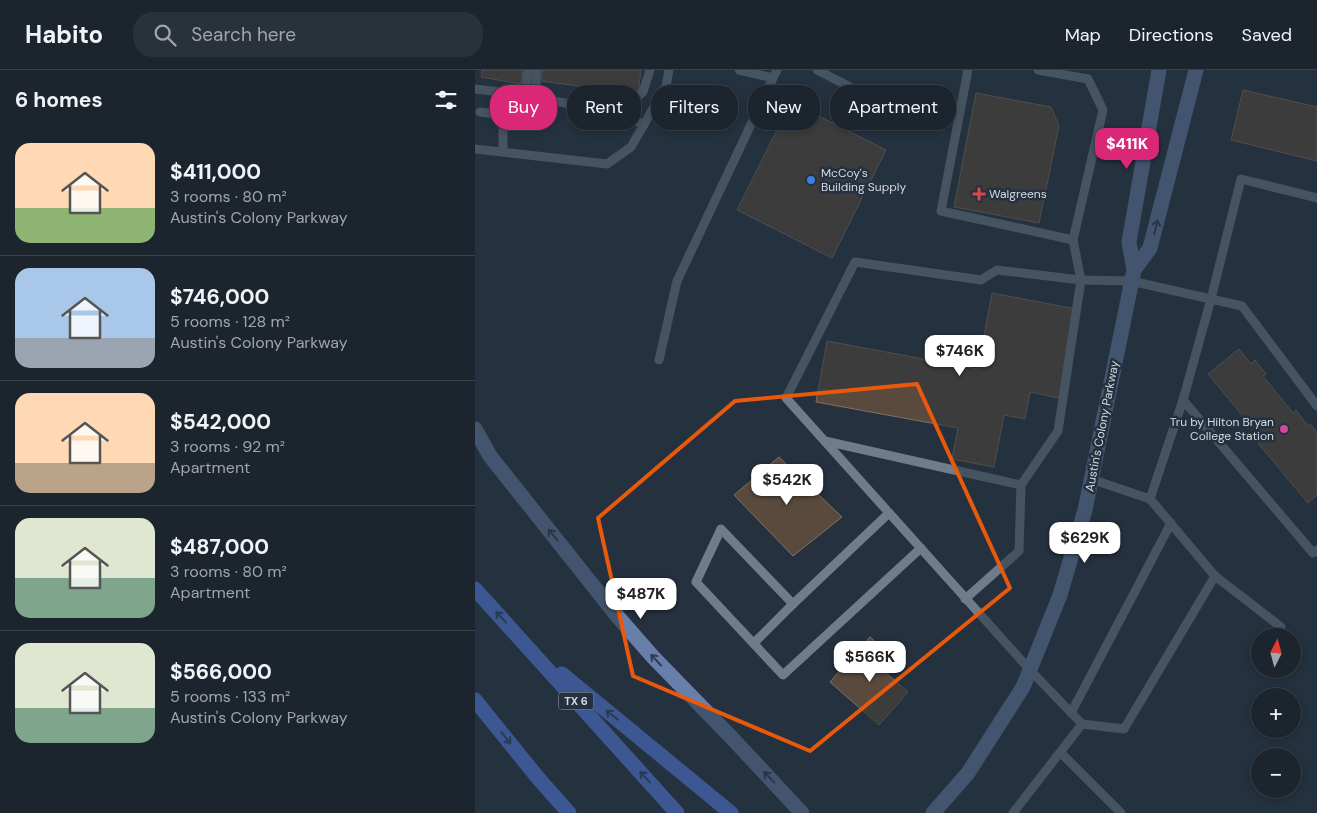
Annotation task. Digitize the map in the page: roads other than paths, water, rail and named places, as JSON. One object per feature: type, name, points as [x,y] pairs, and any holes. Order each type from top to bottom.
[{"type":"highway","name":"TX 6","points":[[475,589],[677,813]]},
{"type":"highway","points":[[522,641],[731,813]]},
{"type":"highway","points":[[475,700],[569,813]]},
{"type":"street","name":"Austin's Colony Parkway","points":[[933,813],[968,773],[1023,687],[1059,595],[1085,510],[1133,276],[1129,242],[1159,70]]},
{"type":"street","name":"Austin's Colony Parkway","points":[[1133,276],[1150,248],[1196,70]]},
{"type":"street","points":[[475,429],[490,456],[618,617],[653,657],[802,813]]},
{"type":"lane","points":[[526,85],[528,70]]},
{"type":"lane","points":[[537,70],[537,98],[567,104]]},
{"type":"lane","points":[[641,94],[651,70]]},
{"type":"lane","points":[[475,148],[607,164],[631,147],[666,86],[669,70]]},
{"type":"lane","points":[[659,360],[677,281],[775,74],[739,70]]},
{"type":"lane","points":[[817,70],[846,85]]},
{"type":"lane","points":[[967,70],[941,211],[1073,240]]},
{"type":"lane","points":[[965,599],[1019,551],[1021,485],[1058,431],[1081,280],[1073,240],[1103,110],[1088,80],[1037,70]]},
{"type":"lane","points":[[475,89],[490,91]]},
{"type":"lane","points":[[480,112],[490,113]]},
{"type":"lane","points":[[503,130],[503,152]]},
{"type":"lane","points":[[1150,499],[1183,400],[1241,179],[1317,198]]},
{"type":"lane","points":[[1215,576],[1124,729],[1082,724],[965,599],[786,398],[855,262],[981,280],[997,270],[1081,280],[1133,276],[1242,306],[1317,406]]},
{"type":"lane","points":[[1183,400],[1313,552],[1317,550]]},
{"type":"lane","points":[[825,441],[1021,485]]},
{"type":"lane","points":[[1091,479],[1150,499],[1215,576],[1281,627]]},
{"type":"lane","points":[[753,643],[889,513]]},
{"type":"lane","points":[[1071,713],[1171,523]]},
{"type":"lane","points":[[793,604],[721,529],[696,582],[783,675],[921,548]]},
{"type":"lane","points":[[1014,813],[1082,724]]},
{"type":"lane","points":[[1061,752],[1121,813]]},
{"type":"place","name":"McCoy's Building Supply","points":[[811,180]]},
{"type":"place","name":"Walgreens","points":[[979,194]]},
{"type":"place","name":"Tru by Hilton Bryan College Station","points":[[1284,429]]}]
